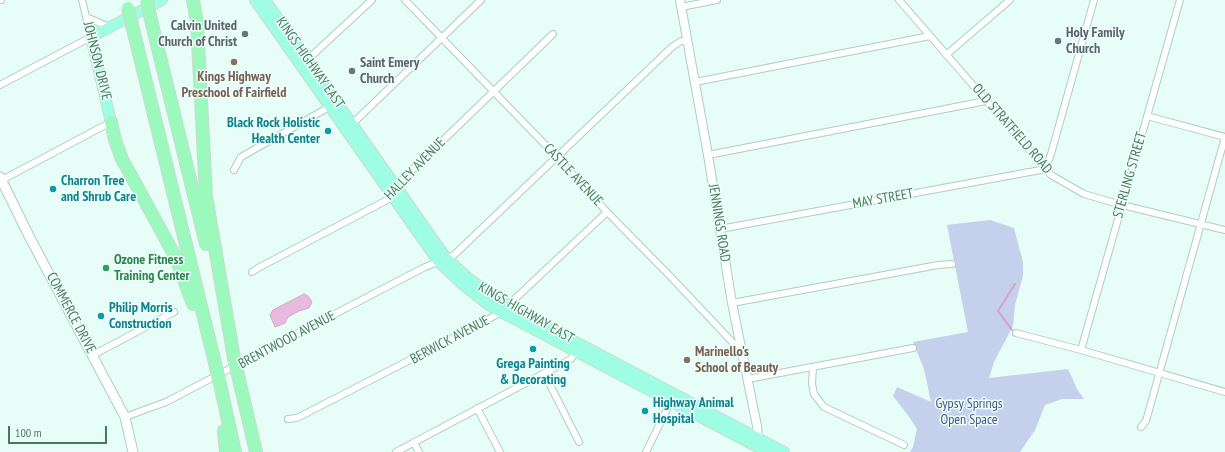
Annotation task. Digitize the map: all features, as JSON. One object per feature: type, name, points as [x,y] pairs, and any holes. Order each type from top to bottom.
[{"type":"highway","points":[[147,0],[256,452]]},
{"type":"highway","points":[[193,0],[198,32],[206,196],[234,358]]},
{"type":"highway","points":[[127,4],[216,367],[235,452]]},
{"type":"highway","points":[[111,122],[115,140],[122,159],[180,269],[216,367]]},
{"type":"highway","points":[[220,384],[226,452]]},
{"type":"main road","points":[[91,37],[162,0]]},
{"type":"main road","name":"KINGS HIGHWAY EAST","points":[[260,1],[442,260],[462,284],[490,306],[505,309],[757,442],[784,452]]},
{"type":"main road","name":"JOHNSON DRIVE","points":[[91,37],[111,122]]},
{"type":"main road","name":"COMMERCE DRIVE","points":[[1,178],[29,236],[93,354],[125,417],[133,452]]},
{"type":"main road","name":"KINGS HIGHWAY EAST","points":[[757,442],[767,452]]},
{"type":"street","name":"JOHNSON DRIVE","points":[[82,0],[91,37]]},
{"type":"street","points":[[304,63],[372,0]]},
{"type":"street","name":"CASTLE AVENUE","points":[[406,0],[736,346],[741,346]]},
{"type":"street","points":[[349,127],[481,0]]},
{"type":"street","points":[[681,3],[717,0]]},
{"type":"street","name":"OLD STRATFIELD ROAD","points":[[899,0],[986,101],[1057,180],[1084,194],[1122,205],[1225,230]]},
{"type":"street","points":[[946,54],[1010,0]]},
{"type":"street","points":[[1046,169],[1094,0]]},
{"type":"street","name":"STERLING STREET","points":[[1081,350],[1180,0]]},
{"type":"street","name":"JENNINGS ROAD","points":[[681,3],[732,303],[758,426],[757,442]]},
{"type":"street","points":[[86,17],[109,28]]},
{"type":"street","name":"HALLEY AVENUE","points":[[252,272],[387,200],[402,180],[553,34]]},
{"type":"street","points":[[695,82],[930,36]]},
{"type":"street","points":[[0,85],[91,37]]},
{"type":"street","name":"BRENTWOOD AVENUE","points":[[125,417],[162,404],[454,255],[672,47],[681,42],[688,41]]},
{"type":"street","points":[[708,155],[986,101]]},
{"type":"street","points":[[234,170],[241,157],[334,105]]},
{"type":"street","points":[[1140,427],[1146,420],[1160,373],[1225,137],[1147,116]]},
{"type":"street","points":[[1,178],[111,122]]},
{"type":"street","name":"MAY STREET","points":[[720,229],[1046,169]]},
{"type":"street","name":"BERWICK AVENUE","points":[[288,419],[298,418],[480,324],[505,309],[607,212]]},
{"type":"street","points":[[732,303],[938,265],[952,264]]},
{"type":"street","points":[[93,354],[174,312]]},
{"type":"street","points":[[1016,333],[1081,350],[1225,392]]},
{"type":"street","points":[[396,452],[571,359],[578,348]]},
{"type":"street","points":[[748,379],[913,348]]},
{"type":"street","points":[[813,367],[812,384],[814,394],[824,407],[904,445]]},
{"type":"street","points":[[544,373],[579,442]]},
{"type":"street","points":[[646,452],[672,398]]},
{"type":"street","points":[[477,408],[500,452]]},
{"type":"street","points":[[414,442],[419,452]]},
{"type":"green space","name":"Gypsy Springs Open Space","points":[[990,220],[1014,228],[1023,262],[1023,276],[1015,305],[1013,326],[994,362],[989,378],[1068,369],[1077,389],[1084,399],[1062,399],[1045,405],[1035,430],[1020,452],[910,452],[913,447],[917,429],[893,396],[897,387],[931,402],[924,369],[913,342],[968,332],[947,225]]},
{"type":"shaded area","points":[[304,294],[308,296],[312,302],[309,308],[288,317],[285,323],[275,327],[270,315],[273,310]]},
{"type":"waterway","points":[[1012,330],[998,311],[1015,284]]},
{"type":"place","name":"Calvin United Church of Christ","points":[[245,34]]},
{"type":"place","name":"Holy Family Church","points":[[1058,41]]},
{"type":"place","name":"Kings Highway Preschool of Fairfield","points":[[234,62]]},
{"type":"place","name":"Saint Emery Church","points":[[352,71]]},
{"type":"place","name":"Black Rock Holistic Health Center","points":[[328,131]]},
{"type":"place","name":"Charron Tree and Shrub Care","points":[[53,189]]},
{"type":"place","name":"Ozone Fitness Training Center","points":[[106,268]]},
{"type":"place","name":"Philip Morris Construction","points":[[101,316]]},
{"type":"place","name":"Grega Painting & Decorating","points":[[533,349]]},
{"type":"place","name":"Marinello's School of Beauty","points":[[687,360]]},
{"type":"place","name":"Highway Animal Hospital","points":[[645,411]]}]
